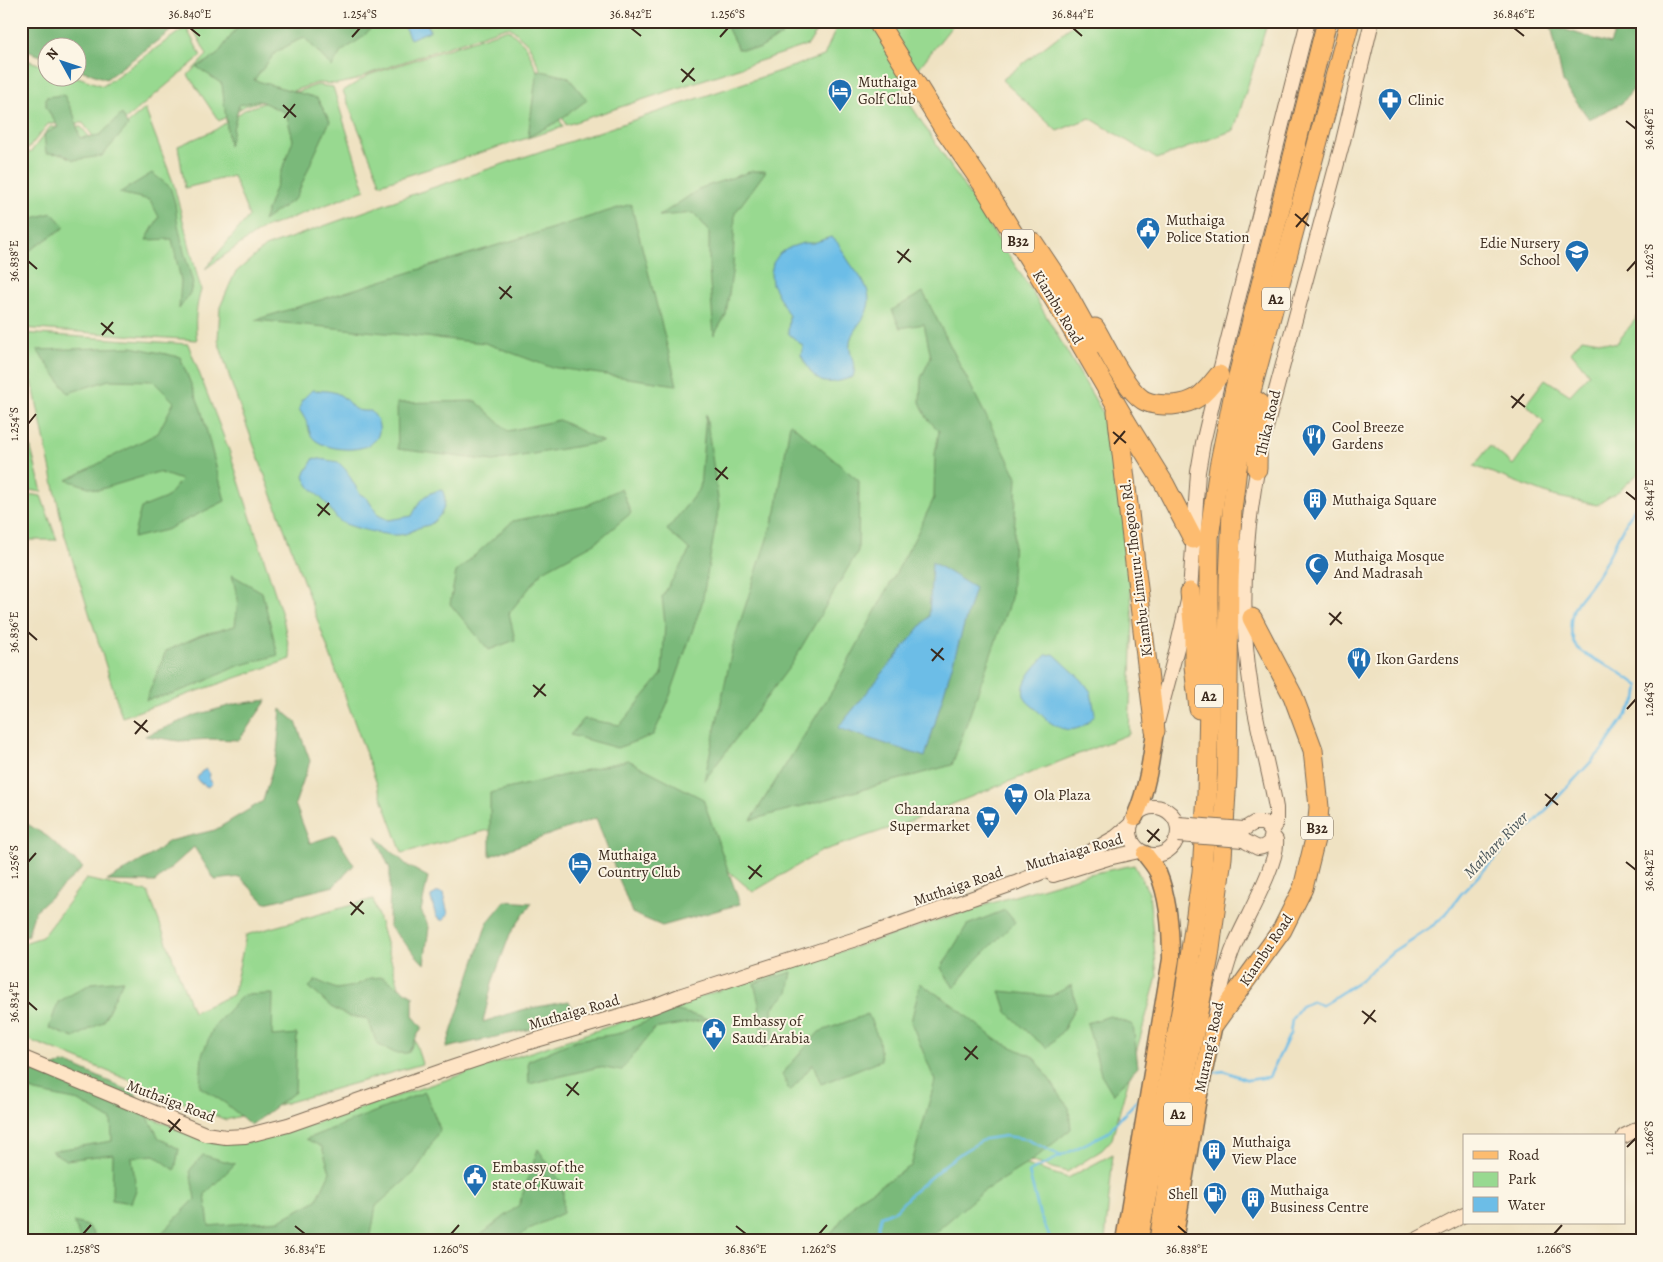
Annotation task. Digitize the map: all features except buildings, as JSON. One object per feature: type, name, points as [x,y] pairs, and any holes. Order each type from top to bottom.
[{"type":"highway","name":"Kiambu Road","points":[[877,21],[943,127],[982,183],[1065,317],[1165,484],[1193,539]]},
{"type":"highway","name":"A2","points":[[1138,1241],[1193,941],[1202,872],[1208,757],[1210,659],[1209,538],[1215,491],[1235,388],[1327,21]]},
{"type":"highway","name":"Thika Road","points":[[1225,820],[1232,511],[1244,425],[1350,21]]},
{"type":"highway","name":"Kiambu Road","points":[[914,81],[946,112],[1065,290],[1185,504]]},
{"type":"highway","name":"Kiambu Road","points":[[1065,290],[1086,312],[1111,358],[1130,387],[1140,398],[1147,402],[1169,405],[1192,401],[1203,394],[1219,375]]},
{"type":"highway","points":[[1257,469],[1258,368]]},
{"type":"highway","name":"Kiambu-Limuru-Thogoto Rd.","points":[[1116,405],[1154,731]]},
{"type":"highway","points":[[1190,592],[1194,633],[1194,666],[1208,757]]},
{"type":"highway","name":"Kiambu Road","points":[[1214,1024],[1282,930],[1303,888],[1317,831],[1319,807],[1313,750],[1293,696],[1252,618]]},
{"type":"highway","name":"Murang'a Road","points":[[1159,1241],[1180,1103],[1213,929],[1225,820]]},
{"type":"main road","points":[[1124,1241],[1170,976],[1171,958],[1168,920],[1162,884],[1157,871],[1131,839],[1133,820],[1148,780],[1154,731],[1190,592],[1198,472],[1219,375],[1308,21]]},
{"type":"main road","name":"Thika Road","points":[[1272,833],[1276,823],[1276,808],[1251,688],[1245,628],[1246,571],[1257,469],[1268,415],[1343,141],[1372,21]]},
{"type":"main road","points":[[1133,820],[1140,811],[1147,808],[1162,808],[1174,817],[1178,830],[1176,841],[1168,851],[1157,856],[1142,852]]},
{"type":"main road","name":"Muthaiga Road","points":[[21,1057],[205,1134],[226,1137],[245,1136],[288,1125],[526,1043],[654,1006],[682,995],[859,938],[1018,882],[1090,852],[1116,837],[1133,820]]},
{"type":"main road","points":[[1178,830],[1244,834],[1254,847],[1263,848],[1270,842],[1272,833],[1267,825],[1261,822],[1254,823],[1244,834]]},
{"type":"main road","name":"Murang'a Road","points":[[1174,1241],[1197,1104],[1228,964],[1271,865],[1276,850],[1276,840],[1272,833]]},
{"type":"main road","name":"Muthaiaga Road","points":[[1018,882],[1042,878],[1108,858],[1142,852]]},
{"type":"main road","points":[[1626,1135],[1642,1127]]},
{"type":"main road","points":[[1414,1241],[1463,1216]]},
{"type":"green space","points":[[21,21],[184,21],[106,79],[88,73],[88,38],[38,38],[38,55],[21,49]]},
{"type":"green space","points":[[197,21],[823,21],[808,45],[566,125],[529,45],[511,28],[506,27],[371,73],[356,80],[337,84],[317,83],[245,106],[219,121],[188,75],[207,55],[192,26]]},
{"type":"green space","points":[[242,21],[377,21],[363,37],[341,52],[332,67],[304,37],[276,52],[254,80],[317,98],[330,121],[296,198],[263,221],[293,140],[286,113],[258,100],[239,105],[229,146],[222,84],[197,67],[217,55]]},
{"type":"green space","points":[[724,21],[770,21],[782,35],[759,49],[738,49]]},
{"type":"green space","points":[[839,21],[956,21],[901,90],[1028,285],[1117,437],[1133,619],[1129,734],[905,823],[822,851],[753,892],[636,791],[402,853],[232,385],[218,340],[220,307],[235,273],[265,247],[408,196],[824,56]]},
{"type":"green space","points":[[1078,21],[1268,21],[1234,130],[1157,159],[1090,118],[1057,131],[1002,80]]},
{"type":"green space","points":[[1619,21],[1642,21],[1642,79],[1622,103],[1589,119],[1563,82],[1551,25],[1610,44]]},
{"type":"green space","points":[[186,27],[201,56],[98,143],[83,123],[48,124],[28,149],[21,143],[21,58],[38,64],[38,88],[88,88],[88,81],[103,86]]},
{"type":"green space","points":[[508,29],[526,46],[563,127],[380,184],[343,91],[369,75]]},
{"type":"green space","points":[[537,70],[568,77],[587,100],[555,123],[528,137]]},
{"type":"green space","points":[[317,85],[333,87],[365,190],[262,229],[205,269],[249,216],[233,176],[185,188],[178,146],[215,130],[246,109]]},
{"type":"green space","points":[[64,95],[74,115],[80,138],[100,135],[122,114],[128,126],[102,156],[74,160],[63,154],[46,153],[44,134],[58,127],[46,107],[46,97]]},
{"type":"green space","points":[[145,109],[173,182],[201,290],[196,315],[197,340],[21,328],[21,147],[30,153],[50,127],[81,127],[99,148]]},
{"type":"green space","points":[[752,171],[766,171],[735,213],[733,266],[726,315],[714,335],[709,270],[709,231],[694,213],[659,216],[701,188]]},
{"type":"green space","points":[[152,173],[170,187],[175,203],[184,252],[193,283],[190,293],[179,309],[181,281],[172,239],[146,240],[159,217],[150,200],[119,193]]},
{"type":"green space","points":[[21,186],[26,220],[52,213],[65,227],[29,251],[21,253]]},
{"type":"green space","points":[[631,204],[677,385],[550,367],[485,343],[255,320]]},
{"type":"green space","points":[[923,292],[1017,477],[1011,598],[952,765],[751,820],[834,688],[917,534],[934,498],[935,454],[939,431],[927,418],[920,402],[921,378],[931,357],[924,324],[900,328],[892,310]]},
{"type":"green space","points":[[1642,311],[1642,470],[1620,490],[1597,505],[1553,496],[1474,466],[1490,446],[1513,465],[1544,422],[1526,404],[1545,379],[1570,395],[1589,374],[1571,352],[1582,338],[1616,344]]},
{"type":"green space","points":[[22,333],[188,344],[230,453],[283,618],[291,659],[122,717],[64,533]]},
{"type":"green space","points":[[132,347],[180,357],[201,409],[225,501],[166,530],[133,538],[141,508],[166,498],[181,480],[158,472],[98,490],[67,480],[158,433],[174,402],[153,381],[109,380],[68,393],[37,350]]},
{"type":"green space","points":[[476,401],[508,431],[559,420],[603,442],[493,461],[398,449],[397,403]]},
{"type":"green space","points":[[21,409],[42,492],[21,489]]},
{"type":"green space","points":[[706,414],[719,506],[702,603],[665,710],[653,735],[617,748],[570,735],[584,719],[620,725],[662,674],[665,623],[662,597],[690,550],[667,530],[700,488]]},
{"type":"green space","points":[[790,423],[859,481],[858,551],[791,665],[704,781],[734,641],[776,511]]},
{"type":"green space","points":[[621,488],[631,513],[595,543],[543,571],[509,613],[515,640],[489,650],[450,604],[456,572],[513,521],[586,506]]},
{"type":"green space","points":[[21,493],[41,496],[57,540],[21,540]]},
{"type":"green space","points":[[232,575],[262,592],[278,655],[235,667],[197,685],[146,700],[166,651],[201,635],[235,626],[238,600]]},
{"type":"green space","points":[[267,700],[239,740],[179,741],[145,736],[196,715],[236,704]]},
{"type":"green space","points":[[281,709],[296,722],[310,761],[295,804],[310,843],[335,835],[354,865],[334,886],[265,903],[240,877],[215,880],[194,847],[155,882],[107,881],[153,854],[169,841],[215,830],[263,801],[277,753]]},
{"type":"green space","points":[[628,760],[703,799],[740,904],[662,926],[632,913],[596,818],[490,856],[490,793]]},
{"type":"green space","points":[[21,820],[48,837],[83,868],[35,911],[27,937],[21,935]]},
{"type":"green space","points":[[376,837],[408,866],[428,877],[421,911],[429,927],[424,964],[389,926],[390,869]]},
{"type":"green space","points":[[1134,865],[1149,893],[1157,977],[1112,1139],[1102,1150],[1067,1172],[996,1151],[886,1241],[21,1241],[21,1064],[203,1139],[225,1143],[251,1142],[281,1134],[1011,897],[1085,875]]},
{"type":"green space","points":[[86,879],[148,892],[193,1012],[233,995],[246,935],[373,899],[422,1064],[226,1120],[21,1037],[21,944],[42,937]]},
{"type":"green space","points":[[505,901],[532,903],[510,934],[492,983],[483,1022],[521,1010],[569,1001],[574,1014],[549,1025],[446,1048],[487,923]]},
{"type":"green space","points":[[1005,910],[1015,922],[969,968],[954,988],[941,968],[967,925]]},
{"type":"green space","points":[[792,972],[788,993],[772,1008],[774,1041],[763,1049],[759,1004],[754,983]]},
{"type":"green space","points":[[383,977],[413,996],[413,1016],[422,1027],[408,1053],[395,1053],[377,1044],[368,1019],[348,1016],[331,1007],[309,987],[316,980],[336,989],[355,986],[371,978]]},
{"type":"green space","points":[[123,980],[103,1022],[74,1038],[49,1028],[58,1002],[92,983]]},
{"type":"green space","points":[[920,983],[953,1005],[996,1040],[1034,1057],[1069,1108],[1071,1129],[1033,1160],[982,1192],[925,1241],[825,1241],[857,1200],[911,1166],[935,1081],[911,1022]]},
{"type":"green space","points":[[1072,985],[1076,1005],[1064,1029],[1047,1048],[1007,1012],[1000,991],[1051,996]]},
{"type":"green space","points":[[273,994],[272,1036],[297,1034],[295,1092],[251,1125],[225,1103],[200,1087],[202,1055],[214,1026],[243,995]]},
{"type":"green space","points":[[674,1010],[709,1019],[654,1029],[621,1071],[599,1067],[529,1084],[528,1061],[576,1040],[617,1034]]},
{"type":"green space","points":[[868,1014],[879,1040],[881,1060],[821,1084],[813,1064],[790,1092],[782,1074],[819,1032]]},
{"type":"green space","points":[[1110,1016],[1133,1025],[1138,1067],[1113,1094],[1101,1074],[1087,1023]]},
{"type":"green space","points":[[67,1063],[135,1093],[159,1138],[179,1149],[175,1170],[154,1155],[132,1157],[136,1190],[131,1203],[112,1200],[113,1154],[66,1160],[51,1151],[112,1141],[111,1120],[79,1101],[36,1092],[21,1086],[21,1074]]},
{"type":"green space","points":[[425,1092],[440,1129],[416,1171],[376,1206],[370,1241],[332,1241],[323,1235],[309,1241],[154,1241],[195,1199],[190,1170],[203,1155],[235,1164],[205,1194],[209,1226],[280,1220],[317,1200],[330,1172],[322,1147],[306,1139]]},
{"type":"green space","points":[[538,1149],[563,1185],[563,1213],[527,1230],[516,1241],[491,1241],[477,1238],[519,1205]]},
{"type":"green space","points":[[1113,1154],[1105,1241],[893,1241],[997,1156],[1068,1178]]},
{"type":"green space","points":[[74,1222],[88,1226],[94,1234],[92,1241],[79,1241]]},
{"type":"water","points":[[413,21],[426,21],[430,31],[410,39],[404,26]]},
{"type":"water","points":[[831,237],[838,243],[867,289],[869,304],[862,321],[854,331],[851,339],[850,352],[854,364],[853,377],[826,382],[821,381],[811,372],[801,355],[803,346],[788,333],[789,316],[772,284],[771,273],[773,263],[780,253],[803,243],[813,243]]},
{"type":"water","points":[[312,390],[337,393],[355,409],[371,411],[379,426],[376,439],[369,445],[351,449],[331,447],[315,440],[299,409],[302,400]]},
{"type":"water","points":[[314,458],[338,462],[346,470],[360,494],[367,498],[378,515],[388,520],[412,516],[423,499],[436,491],[442,490],[445,505],[437,518],[429,525],[403,534],[377,533],[345,524],[336,517],[305,479],[304,475]]},
{"type":"water","points":[[932,562],[975,588],[925,757],[838,728],[929,616]]},
{"type":"water","points":[[1054,654],[1082,680],[1091,692],[1095,714],[1081,727],[1066,729],[1059,727],[1045,718],[1025,698],[1024,686],[1030,673],[1046,655]]},
{"type":"water","points":[[206,769],[210,774],[209,778],[212,783],[208,787],[199,782],[197,778]]},
{"type":"water","points":[[438,892],[443,893],[448,914],[443,921],[436,917],[431,898],[431,896]]},
{"type":"waterway","name":"Mathare River","points":[[1210,1073],[1224,1071],[1248,1080],[1269,1077],[1290,1034],[1292,1019],[1301,1006],[1312,1001],[1322,1005],[1361,980],[1392,952],[1435,924],[1446,914],[1461,894],[1511,842],[1532,825],[1603,749],[1637,699],[1639,686],[1609,666],[1581,651],[1573,639],[1571,618],[1575,606],[1599,573],[1628,518],[1642,498]]},
{"type":"waterway","points":[[1049,1241],[1049,1235],[1040,1216],[1029,1172],[1107,1133],[1140,1097]]},
{"type":"waterway","points":[[870,1241],[876,1235],[881,1216],[896,1210],[913,1192],[946,1164],[985,1139],[1005,1136],[1026,1139],[1061,1156]]},
{"type":"place","name":"Muthaiga Golf Club","points":[[840,112]]},
{"type":"place","name":"Clinic","points":[[1390,121]]},
{"type":"place","name":"Muthaiga Police Station","points":[[1148,250]]},
{"type":"place","name":"Edie Nursery School","points":[[1577,273]]},
{"type":"place","name":"Cool Breeze Gardens","points":[[1314,457]]},
{"type":"place","name":"Muthaiga Square","points":[[1315,521]]},
{"type":"place","name":"Muthaiga Mosque And Madrasah","points":[[1317,586]]},
{"type":"place","name":"Ikon Gardens","points":[[1359,680]]},
{"type":"place","name":"Ola Plaza","points":[[1016,816]]},
{"type":"place","name":"Chandarana Supermarket","points":[[988,839]]},
{"type":"place","name":"Muthaiga Country Club","points":[[580,885]]},
{"type":"place","name":"Embassy of Saudi Arabia","points":[[714,1051]]},
{"type":"place","name":"Muthaiga View Place","points":[[1214,1172]]},
{"type":"place","name":"Embassy of the state of Kuwait","points":[[475,1197]]},
{"type":"place","name":"Shell","points":[[1215,1215]]},
{"type":"place","name":"Muthaiga Business Centre","points":[[1253,1220]]}]
